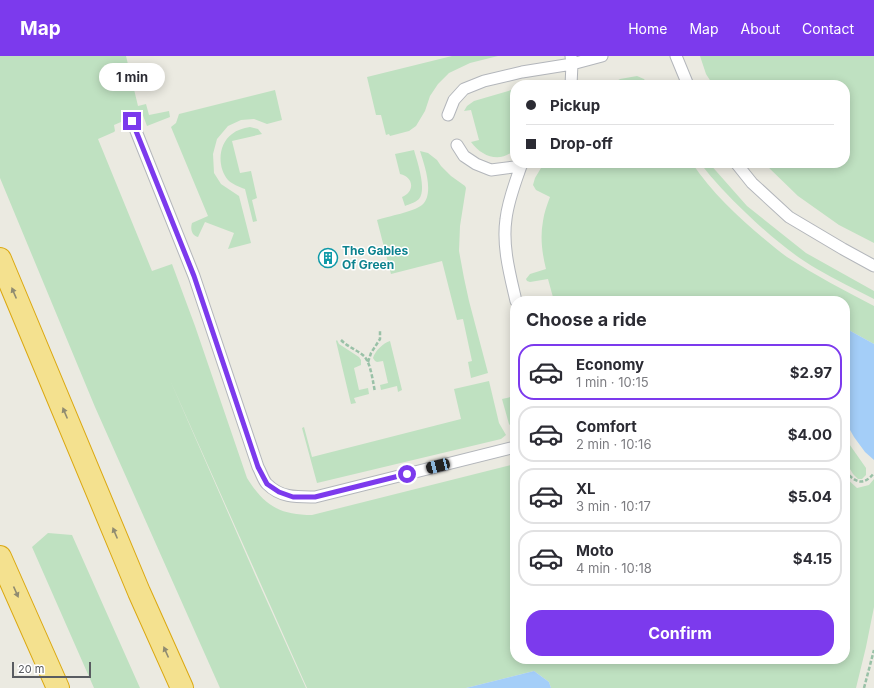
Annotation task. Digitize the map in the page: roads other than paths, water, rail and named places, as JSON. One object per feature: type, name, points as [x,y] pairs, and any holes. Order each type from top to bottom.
[{"type":"highway","points":[[0,259],[139,592],[182,688]]},
{"type":"highway","points":[[0,556],[58,688]]},
{"type":"lane","points":[[448,115],[454,100],[464,89],[484,82],[572,60],[602,56]]},
{"type":"lane","points":[[676,56],[686,80]]},
{"type":"lane","points":[[570,80],[572,60]]},
{"type":"lane","points":[[132,121],[194,276],[258,467],[267,484],[279,492],[293,497],[315,497],[510,448]]},
{"type":"lane","points":[[457,146],[464,156],[476,164],[492,170],[510,166]]},
{"type":"lane","points":[[515,296],[505,242],[506,219],[521,168]]},
{"type":"lane","points":[[740,168],[752,183],[789,217],[874,266]]},
{"type":"water","points":[[850,331],[874,344],[874,460],[865,452],[850,430]]},
{"type":"water","points":[[534,671],[549,682],[551,688],[466,688]]},
{"type":"place","name":"The Gables Of Green","points":[[328,258]]}]
